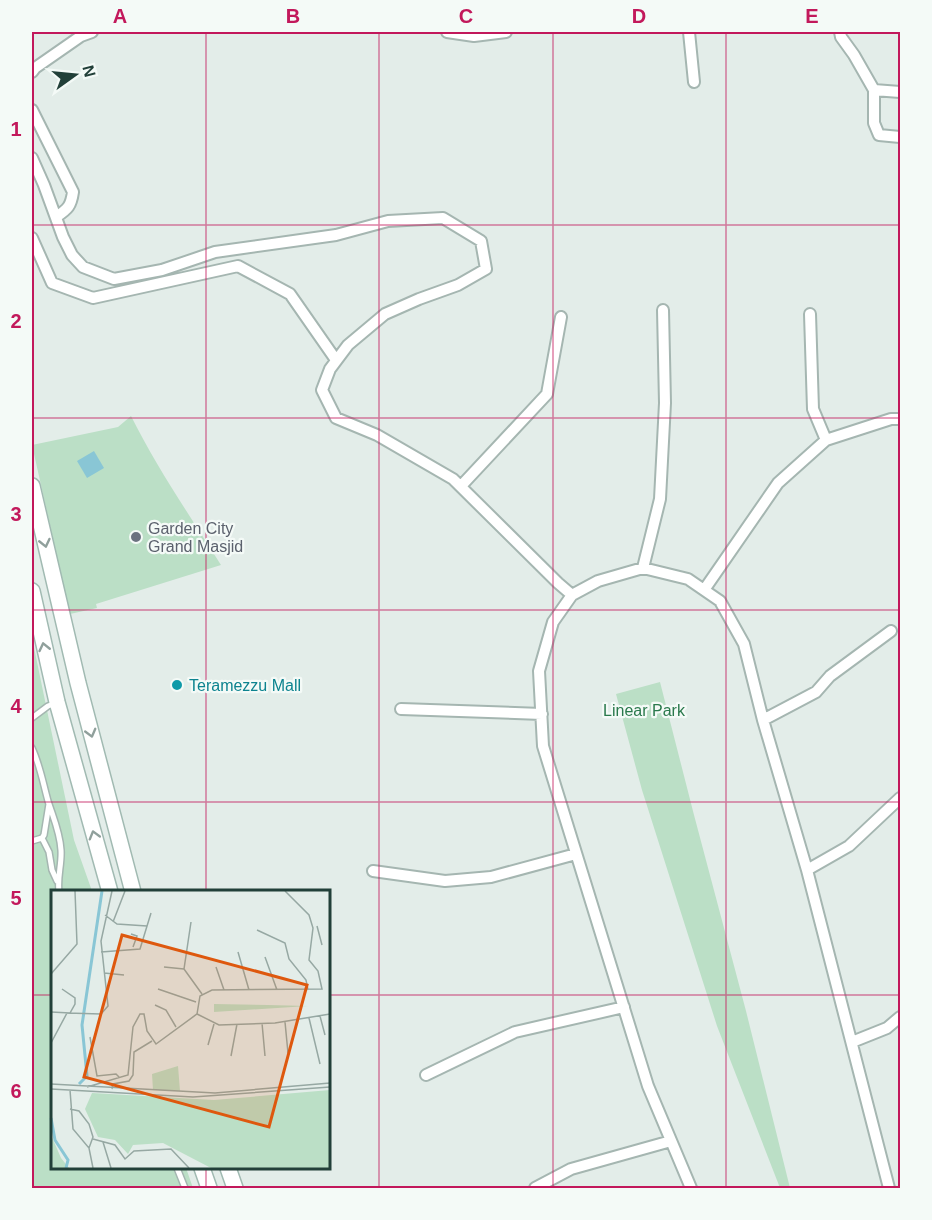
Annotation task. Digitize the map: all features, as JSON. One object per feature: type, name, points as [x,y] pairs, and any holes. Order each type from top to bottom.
[{"type":"street","points":[[32,72],[81,36],[92,32]]},
{"type":"street","points":[[447,32],[474,36],[506,32]]},
{"type":"street","points":[[689,32],[694,82]]},
{"type":"street","points":[[840,32],[874,90],[874,123],[879,135],[900,136]]},
{"type":"street","points":[[874,90],[900,92]]},
{"type":"street","points":[[32,111],[73,192],[72,203],[66,211],[56,217]]},
{"type":"street","points":[[32,158],[72,255],[83,267],[114,279],[162,270],[215,252],[336,235],[388,221],[442,218],[481,241],[486,268],[458,285],[384,314],[348,345],[330,369],[322,390],[336,418],[377,435],[453,479],[572,595]]},
{"type":"street","points":[[32,238],[52,283],[93,298],[238,266],[290,294],[336,360]]},
{"type":"street","points":[[643,568],[660,499],[666,404],[663,310]]},
{"type":"street","points":[[810,314],[813,409],[826,440]]},
{"type":"street","points":[[461,486],[547,394],[561,317]]},
{"type":"street","points":[[704,590],[778,483],[826,440],[891,419],[900,419]]},
{"type":"street","points":[[32,486],[78,683],[133,890]]},
{"type":"street","points":[[691,1188],[648,1086],[543,746],[539,671],[553,622],[572,595],[598,580],[643,568],[688,579],[720,601],[744,644],[763,720],[807,870],[889,1188]]},
{"type":"street","points":[[32,591],[57,702],[110,890]]},
{"type":"street","points":[[763,720],[816,692],[830,676],[891,631]]},
{"type":"street","points":[[401,709],[542,714]]},
{"type":"street","points":[[807,870],[849,846],[900,798]]},
{"type":"street","points":[[373,871],[445,880],[491,877],[576,854]]},
{"type":"street","points":[[426,1075],[515,1032],[624,1007]]},
{"type":"street","points":[[852,1042],[887,1028],[900,1017]]},
{"type":"street","points":[[535,1188],[572,1169],[671,1142]]},
{"type":"street","points":[[203,1169],[209,1188]]},
{"type":"street","points":[[229,1169],[235,1188]]},
{"type":"lane","points":[[32,718],[57,702]]},
{"type":"lane","points":[[32,748],[55,818],[61,850],[59,890]]},
{"type":"lane","points":[[33,841],[42,838],[46,830],[49,804]]},
{"type":"lane","points":[[42,838],[49,852],[52,870],[58,883]]},
{"type":"lane","points":[[178,1169],[185,1188]]},
{"type":"green space","points":[[131,416],[163,473],[221,565],[96,604],[97,608],[70,614],[32,445],[118,427]]},
{"type":"green space","points":[[32,638],[74,840],[92,890],[51,890],[51,1169],[186,1169],[193,1188],[32,1188]]},
{"type":"green space","name":"Linear Park","points":[[660,682],[790,1188],[780,1188],[717,1026],[642,790],[616,694]]},
{"type":"water","points":[[94,451],[104,468],[87,478],[77,461]]},
{"type":"place","name":"Garden City Grand Masjid","points":[[136,537]]},
{"type":"place","name":"Teramezzu Mall","points":[[177,685]]}]
